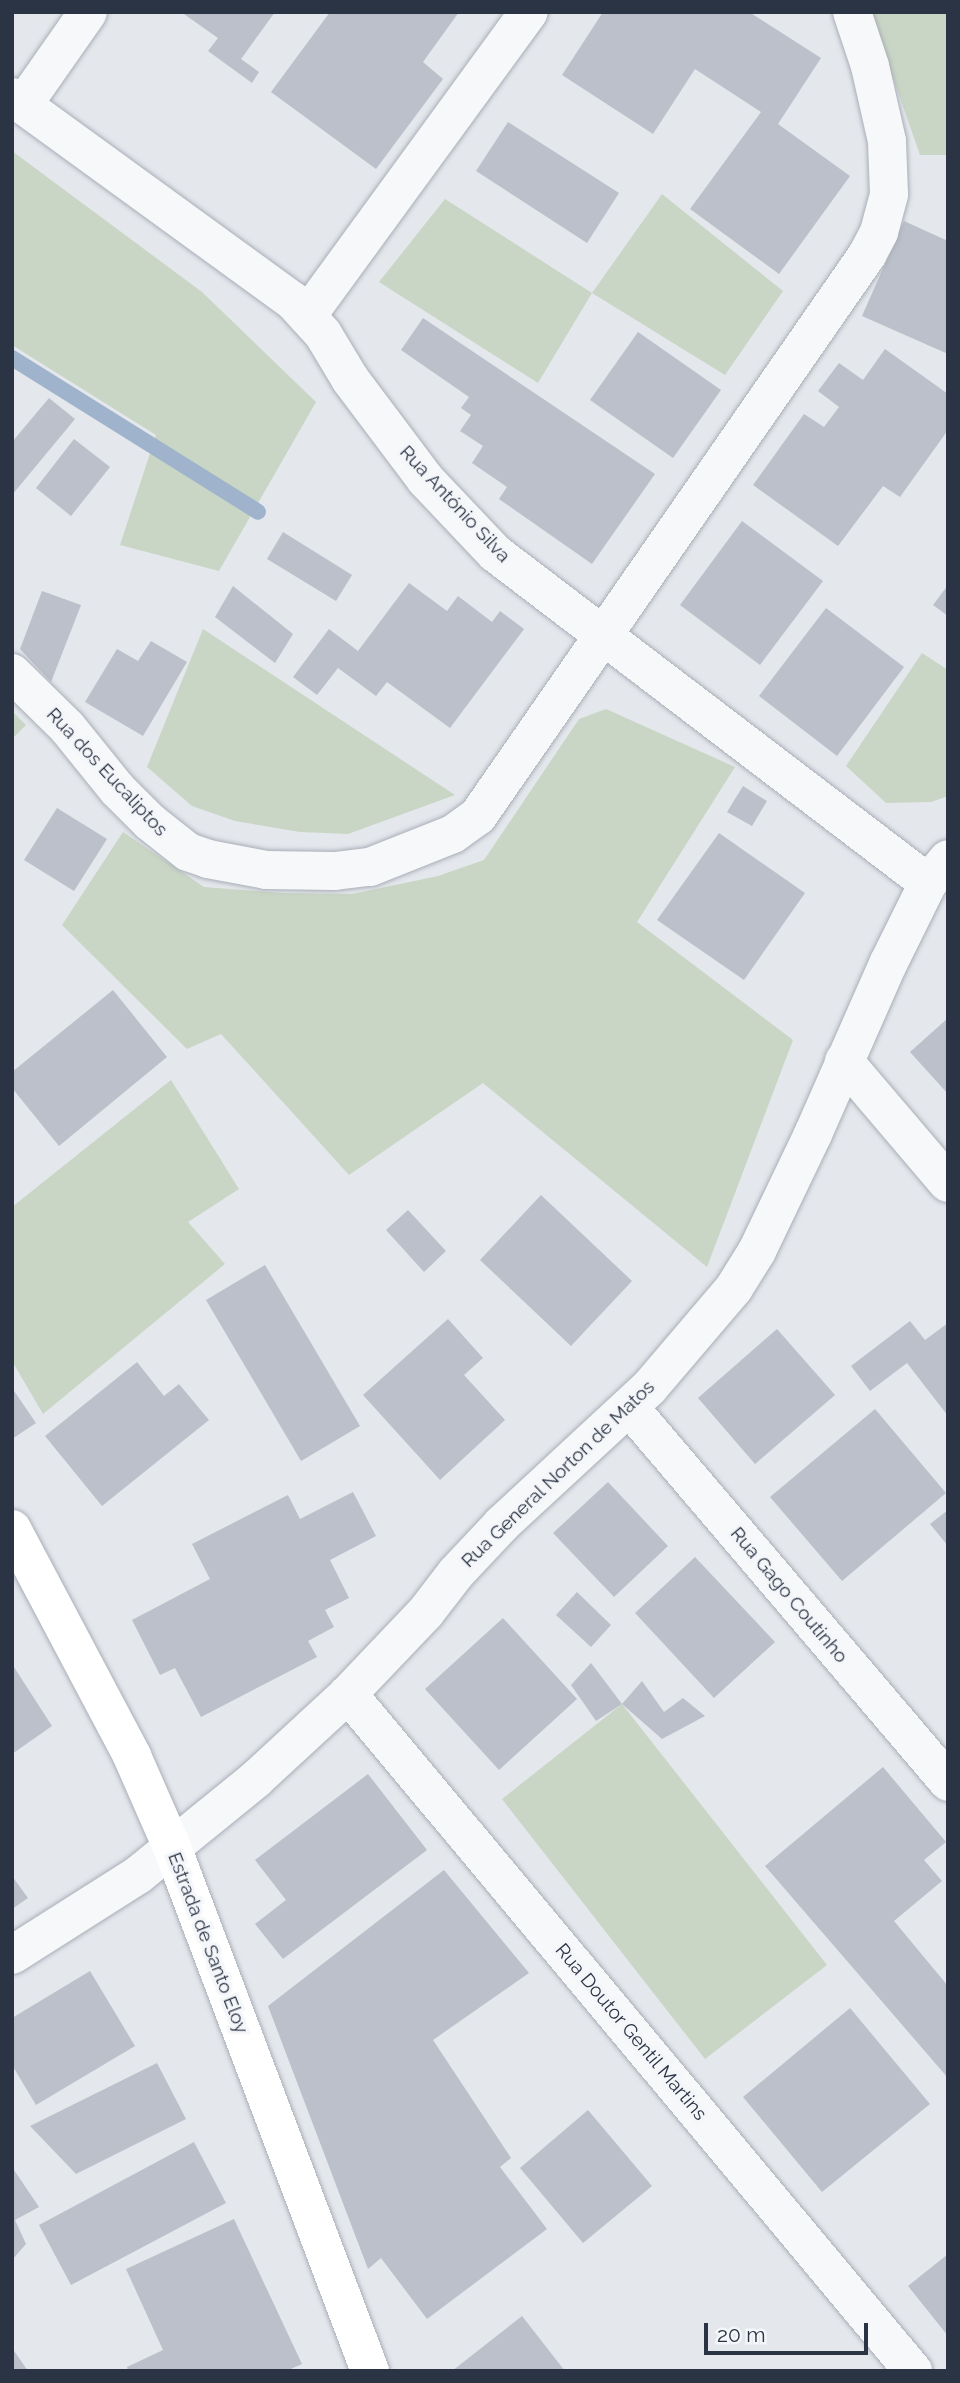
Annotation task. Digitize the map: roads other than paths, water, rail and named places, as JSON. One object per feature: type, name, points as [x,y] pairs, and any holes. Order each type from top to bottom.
[{"type":"main road","name":"Estrada de Santo Eloy","points":[[12,1529],[132,1756],[172,1847],[370,2371]]},
{"type":"street","points":[[18,101],[88,12]]},
{"type":"street","points":[[307,316],[529,12]]},
{"type":"street","name":"Rua dos Eucaliptos","points":[[12,673],[68,727],[117,789],[167,838],[188,852],[230,865],[266,870],[335,871],[370,867],[414,852],[453,834],[478,816],[510,774],[602,634],[867,255],[879,232],[889,194],[887,141],[870,66],[852,12]]},
{"type":"street","name":"Rua António Silva","points":[[18,101],[279,288],[323,334],[350,379],[425,479],[495,553],[602,634],[938,871]]},
{"type":"street","name":"Rua General Norton de Matos","points":[[12,1955],[123,1886],[256,1779],[348,1694],[426,1612],[456,1573],[502,1524],[631,1408],[734,1288],[793,1177],[844,1061],[938,871]]},
{"type":"street","points":[[844,1061],[948,1183]]},
{"type":"street","name":"Rua Gago Coutinho","points":[[631,1408],[948,1782]]},
{"type":"street","name":"Rua Doutor Gentil Martins","points":[[348,1694],[913,2371]]},
{"type":"waterway","points":[[12,358],[258,512]]}]
